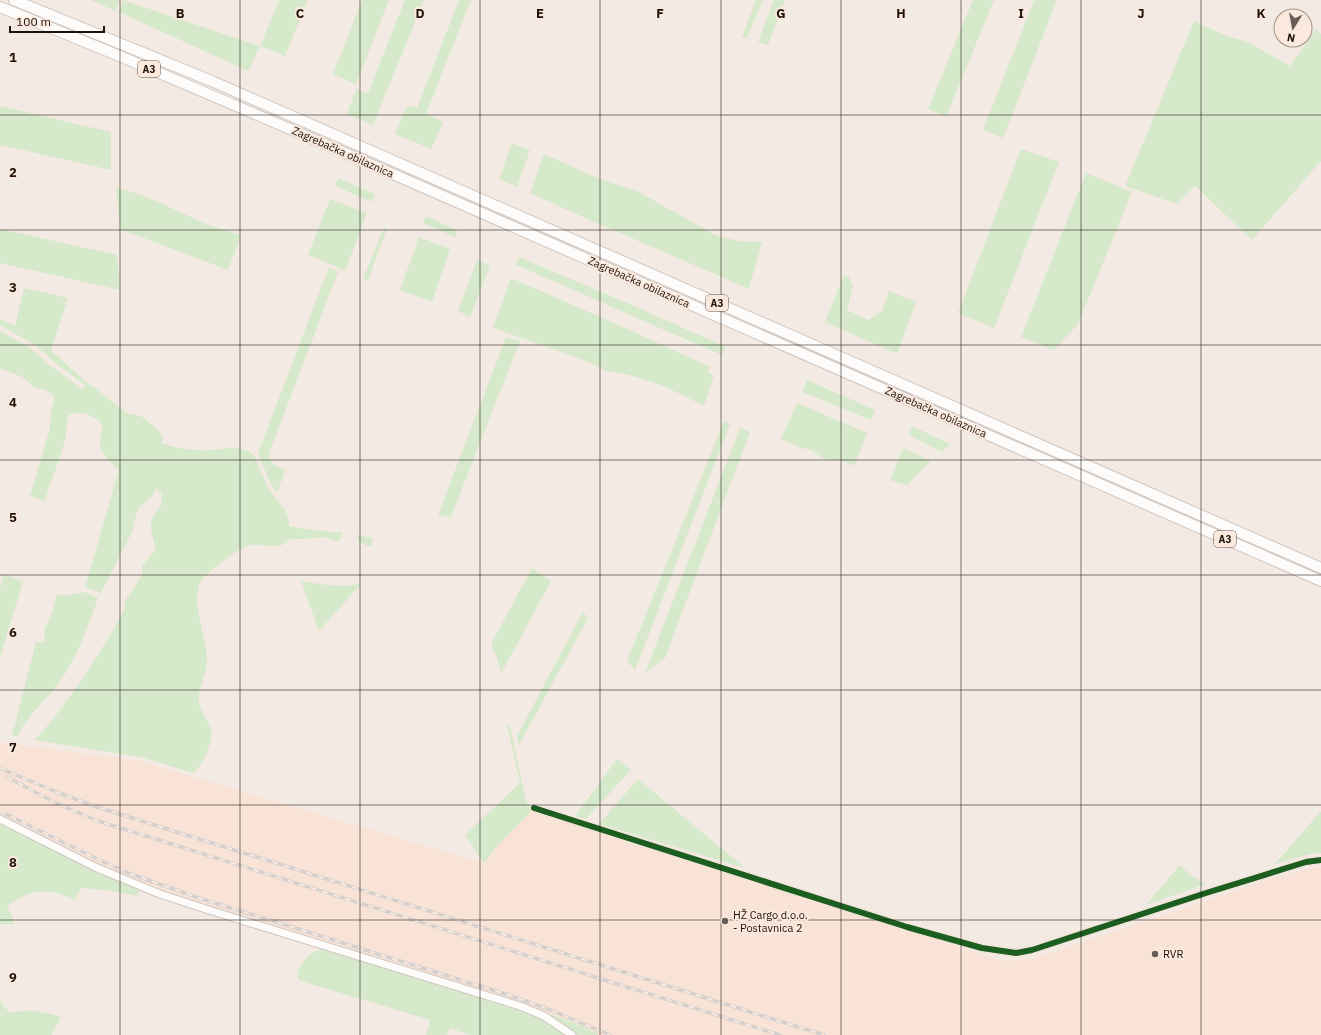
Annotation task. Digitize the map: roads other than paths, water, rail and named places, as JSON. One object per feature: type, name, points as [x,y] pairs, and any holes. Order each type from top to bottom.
[{"type":"highway","name":"Zagrebačka obilaznica","points":[[14,0],[265,104],[1321,568]]},
{"type":"highway","name":"Zagrebačka obilaznica","points":[[0,7],[122,57],[304,135],[1321,581]]},
{"type":"main road","points":[[0,819],[95,867],[160,894],[520,1006],[544,1016],[572,1035]]},
{"type":"street","points":[[534,808],[720,866],[907,927],[982,948],[1016,953],[1032,950],[1306,862],[1321,860]]},
{"type":"railway","points":[[0,768],[94,806],[824,1035]]},
{"type":"railway","points":[[7,777],[56,803],[95,820],[780,1035]]},
{"type":"railway","points":[[0,811],[99,860],[131,874],[196,897],[515,997],[610,1035]]},
{"type":"place","name":"HŽ Cargo d.o.o. - Postavnica 2","points":[[725,921]]},
{"type":"place","name":"RVR","points":[[1155,954]]}]
